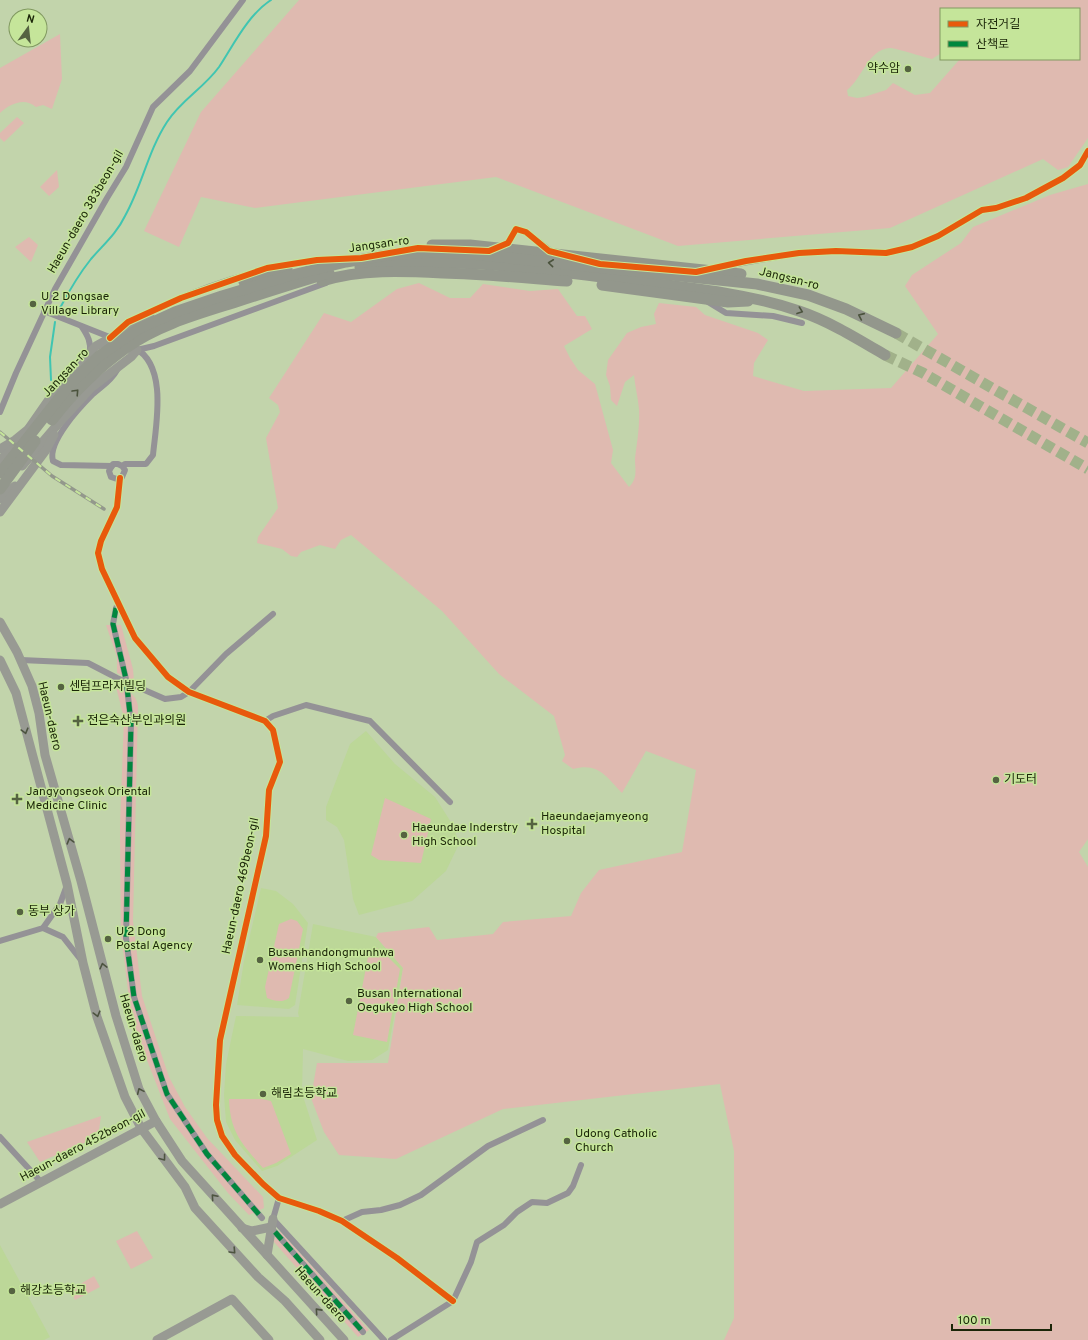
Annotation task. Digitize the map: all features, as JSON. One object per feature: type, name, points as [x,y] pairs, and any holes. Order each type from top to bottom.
[{"type":"highway","points":[[150,316],[202,296],[268,274],[351,255],[419,245],[470,245],[726,272],[767,280],[808,295]]},
{"type":"highway","name":"Jangsan-ro","points":[[0,473],[71,383],[99,356],[138,329],[175,312],[288,276],[346,262],[388,255],[428,252],[471,254],[742,282],[808,295],[866,318],[896,333]]},
{"type":"highway","name":"Jangsan-ro","points":[[0,488],[58,412],[86,381],[127,347],[149,334],[177,322],[328,274],[389,263],[419,262],[517,269],[658,284],[733,294],[763,300],[801,311],[842,330],[885,355]]},
{"type":"highway","points":[[137,350],[175,330],[275,296],[328,279],[367,272],[397,271],[485,274],[583,282],[728,302],[763,300]]},
{"type":"main road","points":[[0,460],[19,443],[52,395],[96,346],[150,316]]},
{"type":"main road","points":[[0,488],[22,467],[91,388],[120,366],[137,350]]},
{"type":"main road","points":[[0,512],[71,410]]},
{"type":"main road","points":[[0,449],[15,440],[30,427]]},
{"type":"main road","points":[[0,499],[25,477]]},
{"type":"main road","name":"Haeun-daero","points":[[0,622],[21,660],[32,686],[39,713],[45,755],[81,881],[116,1016],[139,1089],[156,1121],[182,1161],[344,1340]]},
{"type":"main road","points":[[0,660],[16,693],[67,884],[83,963],[97,1017],[125,1097],[141,1128],[185,1187],[195,1208],[258,1277],[285,1301],[320,1340]]},
{"type":"main road","name":"Haeun-daero 452beon-gil","points":[[0,1204],[156,1121]]},
{"type":"main road","points":[[242,1228],[252,1231],[273,1226],[267,1255]]},
{"type":"main road","points":[[157,1340],[232,1299],[269,1340]]},
{"type":"street","name":"Haeun-daero 383beon-gil","points":[[0,412],[44,311],[68,264],[126,167],[153,107],[190,71],[243,0]]},
{"type":"street","points":[[110,338],[128,322],[181,298],[267,268],[317,260],[361,258],[418,248],[489,251],[508,243],[516,229],[526,232],[549,251],[600,264],[696,272],[746,261],[799,253],[836,251],[886,253],[912,247],[938,236],[982,210],[996,208],[1026,198],[1063,178],[1080,165],[1088,151]]},
{"type":"street","points":[[361,258],[364,269]]},
{"type":"street","points":[[599,281],[600,264]]},
{"type":"street","points":[[137,350],[154,346],[364,269],[420,267],[534,274],[599,281],[697,295],[726,313],[773,316],[802,323]]},
{"type":"street","points":[[44,311],[137,350],[146,357],[154,372],[158,388],[153,455],[146,464],[125,464],[122,466],[118,464],[112,466],[61,464],[53,461],[52,457],[57,440],[62,431],[93,394],[112,379],[120,366]]},
{"type":"street","points":[[82,327],[89,336],[91,344],[90,353]]},
{"type":"street","points":[[112,466],[109,471],[118,493]]},
{"type":"street","points":[[122,466],[125,473],[120,478],[117,507],[98,549],[99,560],[135,638],[168,676],[189,692],[265,721],[272,716],[306,705],[370,721],[450,802]]},
{"type":"street","points":[[112,477],[120,478]]},
{"type":"street","points":[[116,608],[113,624],[126,678]]},
{"type":"street","points":[[21,660],[88,663],[165,699],[180,697],[189,692],[226,654],[273,614]]},
{"type":"street","points":[[127,687],[131,723],[126,938],[134,997],[167,1094],[207,1154],[262,1218]]},
{"type":"street","name":"Haeun-daero 469beon-gil","points":[[265,721],[274,730],[280,762],[269,790],[266,836],[220,1040],[216,1105],[217,1120],[222,1136],[235,1155],[279,1198]]},
{"type":"street","points":[[0,941],[44,928],[60,904],[67,884]]},
{"type":"street","points":[[44,928],[63,937],[83,963]]},
{"type":"street","points":[[342,1220],[362,1212],[381,1210],[400,1205],[421,1195],[488,1146],[543,1120]]},
{"type":"street","points":[[0,1137],[41,1182]]},
{"type":"street","points":[[391,1340],[453,1301],[477,1242],[504,1225],[517,1212],[532,1202],[547,1203],[568,1193],[573,1186],[581,1165]]},
{"type":"street","points":[[273,1226],[279,1198],[342,1220],[397,1258],[453,1301]]},
{"type":"street","points":[[273,1226],[363,1332]]},
{"type":"street","points":[[273,1226],[384,1340]]},
{"type":"shaded area","points":[[299,0],[1088,0],[1088,138],[1068,167],[1058,170],[1043,159],[890,228],[678,246],[496,177],[255,208],[201,197],[179,247],[144,231],[201,112]]},
{"type":"shaded area","points":[[60,34],[62,79],[52,109],[43,105],[36,107],[27,102],[22,102],[8,107],[0,113],[0,68],[35,48],[48,48],[48,41]]},
{"type":"shaded area","points":[[17,117],[24,123],[4,142],[0,138],[0,133]]},
{"type":"shaded area","points":[[57,170],[59,187],[49,196],[40,187]]},
{"type":"shaded area","points":[[1088,184],[1088,839],[1079,852],[1088,867],[1088,1340],[724,1340],[734,1318],[734,1151],[720,1084],[503,1109],[396,1159],[339,1155],[324,1132],[311,1098],[317,1063],[388,1063],[403,968],[376,937],[378,933],[429,927],[437,940],[493,934],[503,922],[571,916],[581,893],[599,870],[682,852],[696,770],[646,751],[622,793],[606,776],[595,769],[582,767],[573,769],[562,761],[565,755],[554,716],[499,674],[442,611],[351,535],[341,540],[335,549],[320,545],[301,552],[297,557],[291,556],[282,549],[257,543],[258,537],[278,508],[266,438],[280,412],[278,405],[269,398],[324,313],[351,322],[397,289],[419,283],[450,298],[470,298],[483,284],[530,291],[558,289],[577,316],[585,316],[592,329],[564,346],[578,370],[595,384],[613,450],[611,463],[629,487],[635,477],[635,458],[639,422],[639,409],[634,375],[625,382],[617,406],[611,400],[610,386],[606,375],[608,360],[627,333],[641,327],[656,324],[654,314],[659,303],[696,307],[705,315],[758,333],[768,340],[754,363],[753,376],[804,391],[891,388],[938,334],[905,286],[912,275],[961,243],[973,227],[1050,195]]},
{"type":"shaded area","points":[[29,237],[38,245],[31,262],[15,247]]},
{"type":"shaded area","points":[[106,625],[121,625],[133,669],[134,681],[117,673],[117,657]]},
{"type":"shaded area","points":[[116,687],[133,695],[138,706],[133,921],[142,996],[169,1077],[185,1107],[207,1138],[263,1197],[264,1208],[249,1215],[228,1193],[170,1119],[136,1032],[130,1007],[121,933],[120,827],[124,718]]},
{"type":"shaded area","points":[[366,731],[395,764],[435,797],[454,827],[459,844],[446,871],[412,901],[359,915],[353,899],[344,840],[337,827],[326,820],[326,807],[350,744]]},
{"type":"shaded area","points":[[385,798],[431,819],[421,863],[379,860],[371,855]]},
{"type":"shaded area","points":[[261,888],[276,891],[293,904],[308,923],[295,1005],[289,1009],[237,1005],[244,961]]},
{"type":"shaded area","points":[[291,919],[297,921],[303,929],[289,998],[284,1001],[276,1001],[267,998],[265,987],[279,924]]},
{"type":"shaded area","points":[[313,924],[376,937],[403,968],[388,1050],[372,1060],[348,1061],[303,1049],[302,1093],[317,1140],[277,1166],[262,1171],[235,1140],[226,1122],[224,1095],[226,1064],[236,1016],[299,1017],[298,1013]]},
{"type":"shaded area","points":[[374,947],[381,950],[400,969],[387,1042],[353,1035],[369,952]]},
{"type":"shaded area","points":[[229,1099],[262,1099],[271,1101],[291,1154],[276,1163],[263,1168],[238,1137],[232,1120]]},
{"type":"shaded area","points":[[101,1116],[98,1137],[40,1162],[27,1142]]},
{"type":"shaded area","points":[[137,1231],[153,1258],[131,1269],[116,1241]]},
{"type":"shaded area","points":[[281,1232],[369,1330],[358,1337],[274,1242],[275,1234]]},
{"type":"shaded area","name":"해강초등학교","points":[[0,1245],[50,1337],[44,1340],[0,1340]]},
{"type":"shaded area","points":[[94,1276],[100,1287],[75,1300],[70,1290]]},
{"type":"waterway","points":[[60,308],[82,271],[122,222],[131,205],[160,133],[167,122],[179,107],[207,81],[219,67],[248,22],[271,0]]},
{"type":"waterway","points":[[51,380],[50,357],[55,322]]},
{"type":"tunnel","points":[[896,333],[1088,443]]},
{"type":"tunnel","points":[[885,355],[923,373],[1088,469]]},
{"type":"railway","points":[[0,432],[52,476],[104,509]]},
{"type":"marked path","points":[[116,608],[113,624],[126,679]]},
{"type":"marked path","points":[[127,687],[131,723],[126,938],[134,997],[167,1094],[207,1154],[262,1218]]},
{"type":"marked path","points":[[275,1232],[363,1332]]},
{"type":"cycle path","points":[[110,338],[128,322],[181,298],[267,268],[317,260],[361,258],[418,248],[489,251],[508,243],[516,229],[526,232],[549,251],[600,264],[696,272],[746,261],[799,253],[836,251],[886,253],[912,247],[938,236],[982,210],[996,208],[1026,198],[1063,178],[1080,165],[1088,151]]},
{"type":"cycle path","points":[[120,478],[117,507],[101,541],[98,553],[102,569],[135,638],[168,677],[189,692],[265,721],[273,730],[280,762],[269,790],[266,836],[220,1040],[216,1105],[217,1120],[222,1136],[235,1155],[279,1198],[319,1211],[342,1221],[397,1258],[453,1301]]},
{"type":"place","name":"약수암","points":[[908,69]]},
{"type":"place","name":"U 2 Dongsae Village Library","points":[[33,304]]},
{"type":"place","name":"센텀프라자빌딩","points":[[61,687]]},
{"type":"place","name":"전은숙산부인과의원","points":[[78,721]]},
{"type":"place","name":"기도터","points":[[996,780]]},
{"type":"place","name":"Jangyongseok Oriental Medicine Clinic","points":[[17,799]]},
{"type":"place","name":"Haeundaejamyeong Hospital","points":[[532,824]]},
{"type":"place","name":"Haeundae Inderstry High School","points":[[404,835]]},
{"type":"place","name":"동부 상가","points":[[20,912]]},
{"type":"place","name":"U 2 Dong Postal Agency","points":[[108,939]]},
{"type":"place","name":"Busanhandongmunhwa Womens High School","points":[[260,960]]},
{"type":"place","name":"Busan International Oegukeo High School","points":[[349,1001]]},
{"type":"place","name":"해림초등학교","points":[[263,1094]]},
{"type":"place","name":"Udong Catholic Church","points":[[567,1141]]},
{"type":"place","name":"해강초등학교","points":[[12,1291]]}]
